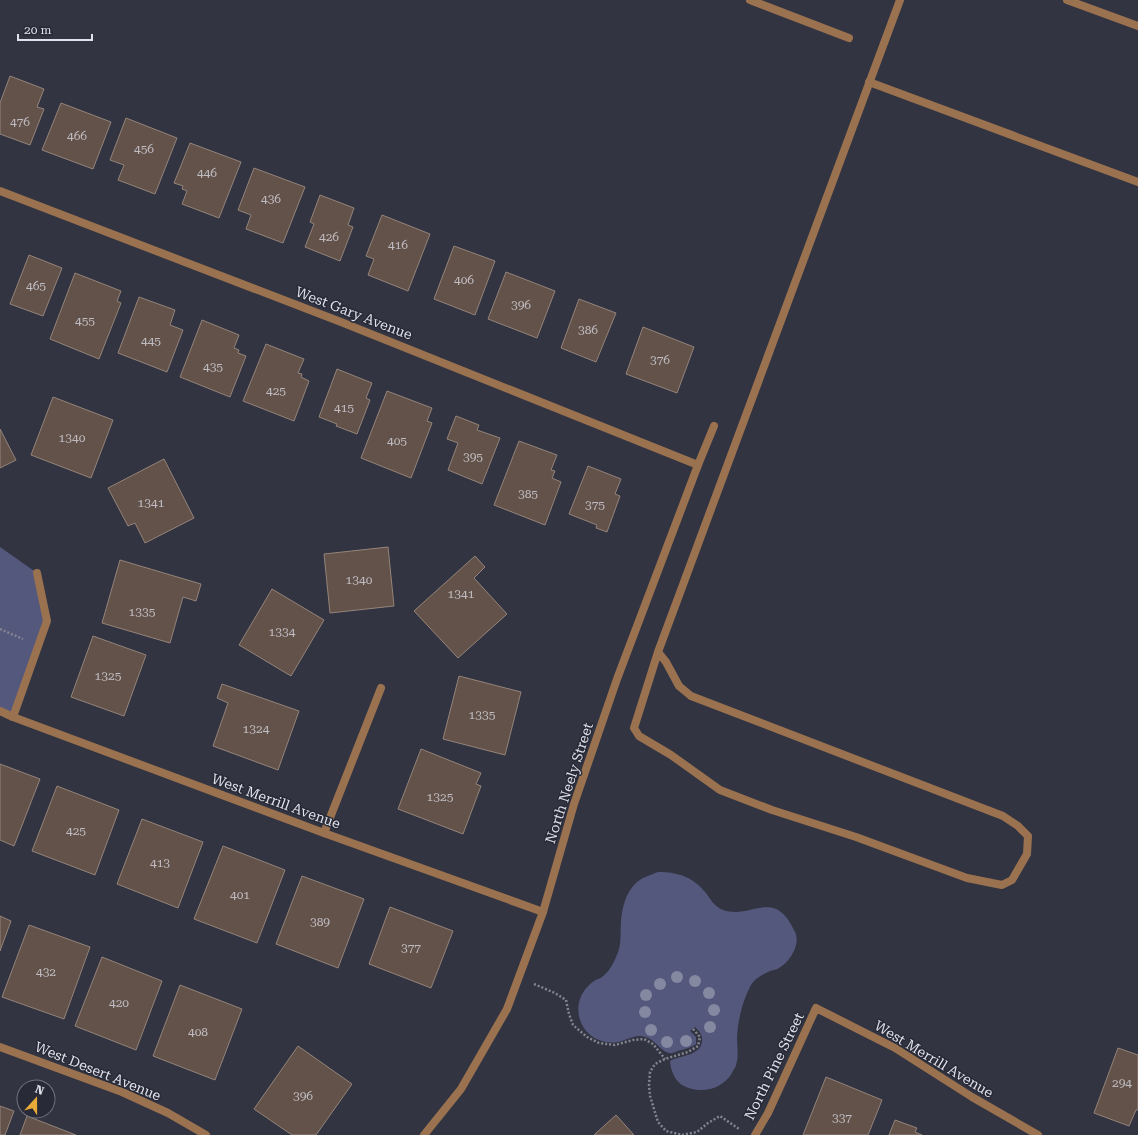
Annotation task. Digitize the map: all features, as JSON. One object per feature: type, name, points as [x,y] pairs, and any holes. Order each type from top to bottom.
[{"type":"street","points":[[750,0],[849,38]]},
{"type":"street","points":[[658,652],[666,662],[678,686],[691,696],[1004,816],[1018,826],[1028,836],[1027,854],[1012,880],[1002,885],[967,878],[856,837],[772,810],[720,790],[671,755],[639,736],[634,728],[658,652],[900,0]]},
{"type":"street","points":[[1067,0],[1138,26]]},
{"type":"street","points":[[870,82],[1138,182]]},
{"type":"street","name":"West Gary Avenue","points":[[0,191],[341,322],[698,465]]},
{"type":"street","name":"North Neely Street","points":[[424,1135],[460,1089],[507,1009],[544,912],[574,804],[617,679],[714,426]]},
{"type":"street","points":[[13,717],[47,621],[37,573]]},
{"type":"street","points":[[324,833],[381,688]]},
{"type":"street","name":"West Merrill Avenue","points":[[0,711],[324,833],[544,912]]},
{"type":"street","name":"West Merrill Avenue","points":[[816,1008],[895,1048],[972,1097],[1038,1135]]},
{"type":"street","name":"North Pine Street","points":[[755,1135],[768,1113],[816,1008]]},
{"type":"street","name":"West Desert Avenue","points":[[0,1047],[122,1092],[168,1113],[206,1135]]},
{"type":"path","points":[[0,629],[38,645]]},
{"type":"path","points":[[519,979],[556,993],[566,1000],[573,1025],[587,1037],[599,1043],[615,1045],[633,1040],[644,1039],[653,1044],[665,1059]]},
{"type":"path","points":[[693,1029],[700,1038],[698,1046],[688,1052],[665,1059],[655,1064],[650,1072],[650,1096],[658,1122],[666,1131],[682,1135],[697,1132],[720,1116],[742,1132]]},
{"type":"shaded area","points":[[0,547],[37,573],[47,621],[13,717],[0,711]]},
{"type":"shaded area","points":[[658,872],[685,876],[696,883],[715,905],[723,910],[734,912],[771,907],[779,911],[787,918],[795,932],[797,942],[787,962],[778,969],[769,971],[760,976],[751,984],[739,1018],[737,1037],[738,1055],[736,1066],[728,1079],[710,1089],[696,1090],[682,1085],[673,1074],[671,1068],[670,1061],[691,1054],[701,1046],[702,1037],[695,1027],[690,1031],[696,1037],[696,1044],[673,1053],[669,1053],[649,1038],[642,1036],[612,1043],[598,1040],[586,1031],[579,1018],[579,1004],[584,991],[594,981],[607,973],[618,953],[622,911],[625,900],[636,883],[647,876]]},
{"type":"building","points":[[10,76],[44,89],[37,107],[44,109],[30,145],[0,134],[0,103]]},
{"type":"building","points":[[61,103],[111,122],[93,169],[42,150]]},
{"type":"building","points":[[126,118],[177,138],[155,194],[118,180],[124,165],[110,160]]},
{"type":"building","points":[[190,143],[241,162],[219,218],[182,204],[187,191],[182,189],[183,186],[174,183]]},
{"type":"building","points":[[254,168],[305,187],[283,243],[246,229],[251,215],[238,210]]},
{"type":"building","points":[[320,195],[354,208],[348,225],[353,227],[340,261],[305,247],[314,224],[310,222]]},
{"type":"building","points":[[382,215],[430,234],[408,291],[368,275],[374,259],[366,256]]},
{"type":"building","points":[[454,246],[495,261],[475,315],[434,299]]},
{"type":"building","points":[[29,255],[62,268],[43,316],[10,304]]},
{"type":"building","points":[[506,272],[555,291],[537,338],[488,319]]},
{"type":"building","points":[[75,273],[121,291],[117,301],[121,303],[99,359],[50,339]]},
{"type":"building","points":[[139,297],[175,310],[170,325],[183,330],[167,372],[118,353]]},
{"type":"building","points":[[579,299],[616,313],[596,362],[561,348]]},
{"type":"building","points":[[202,320],[239,335],[234,348],[239,350],[238,353],[246,356],[230,397],[180,377]]},
{"type":"building","points":[[643,327],[694,347],[677,393],[626,374]]},
{"type":"building","points":[[266,344],[304,359],[298,373],[302,374],[301,377],[309,381],[294,421],[243,401]]},
{"type":"building","points":[[337,369],[372,383],[366,398],[370,400],[357,434],[336,426],[337,424],[319,417]]},
{"type":"building","points":[[387,391],[432,408],[427,421],[432,423],[411,478],[361,458]]},
{"type":"building","points":[[53,397],[113,420],[91,478],[31,455]]},
{"type":"building","points":[[456,416],[479,425],[477,430],[500,438],[482,484],[448,470],[458,443],[447,439]]},
{"type":"building","points":[[0,429],[16,460],[0,468]]},
{"type":"building","points":[[519,441],[557,455],[551,470],[555,471],[552,478],[561,482],[545,525],[494,505]]},
{"type":"building","points":[[164,459],[194,518],[145,543],[135,523],[128,526],[108,488]]},
{"type":"building","points":[[588,466],[621,479],[615,494],[620,496],[607,532],[596,528],[597,525],[569,514]]},
{"type":"building","points":[[388,547],[394,606],[330,613],[324,554]]},
{"type":"building","points":[[475,556],[485,567],[474,578],[507,614],[458,658],[414,611]]},
{"type":"building","points":[[120,560],[201,584],[196,601],[183,597],[170,643],[102,623]]},
{"type":"building","points":[[272,589],[324,620],[291,676],[239,645]]},
{"type":"building","points":[[93,636],[146,655],[124,716],[71,697]]},
{"type":"building","points":[[459,676],[521,692],[505,755],[443,739]]},
{"type":"building","points":[[222,684],[299,711],[278,770],[213,746],[228,703],[217,698]]},
{"type":"building","points":[[421,749],[481,773],[476,784],[481,786],[463,834],[398,809]]},
{"type":"building","points":[[0,764],[40,779],[14,846],[0,840]]},
{"type":"building","points":[[57,786],[119,810],[95,875],[32,851]]},
{"type":"building","points":[[142,819],[203,842],[178,908],[117,884]]},
{"type":"building","points":[[223,846],[285,870],[257,943],[194,919]]},
{"type":"building","points":[[302,876],[364,899],[338,968],[276,944]]},
{"type":"building","points":[[390,907],[453,931],[431,988],[369,964]]},
{"type":"building","points":[[0,916],[11,921],[0,951]]},
{"type":"building","points":[[29,925],[90,947],[64,1019],[2,997]]},
{"type":"building","points":[[102,957],[162,981],[136,1050],[75,1026]]},
{"type":"building","points":[[180,985],[242,1009],[215,1080],[153,1056]]},
{"type":"building","points":[[298,1046],[352,1084],[316,1135],[292,1135],[254,1109]]},
{"type":"building","points":[[1118,1048],[1138,1055],[1138,1110],[1136,1110],[1129,1126],[1094,1113]]},
{"type":"building","points":[[826,1077],[882,1100],[868,1135],[803,1135]]},
{"type":"building","points":[[0,1106],[14,1111],[5,1135],[0,1135]]},
{"type":"building","points":[[616,1115],[634,1135],[594,1135]]},
{"type":"building","points":[[26,1119],[35,1119],[76,1135],[20,1135]]},
{"type":"building","points":[[895,1120],[917,1128],[915,1132],[922,1135],[889,1135]]}]
